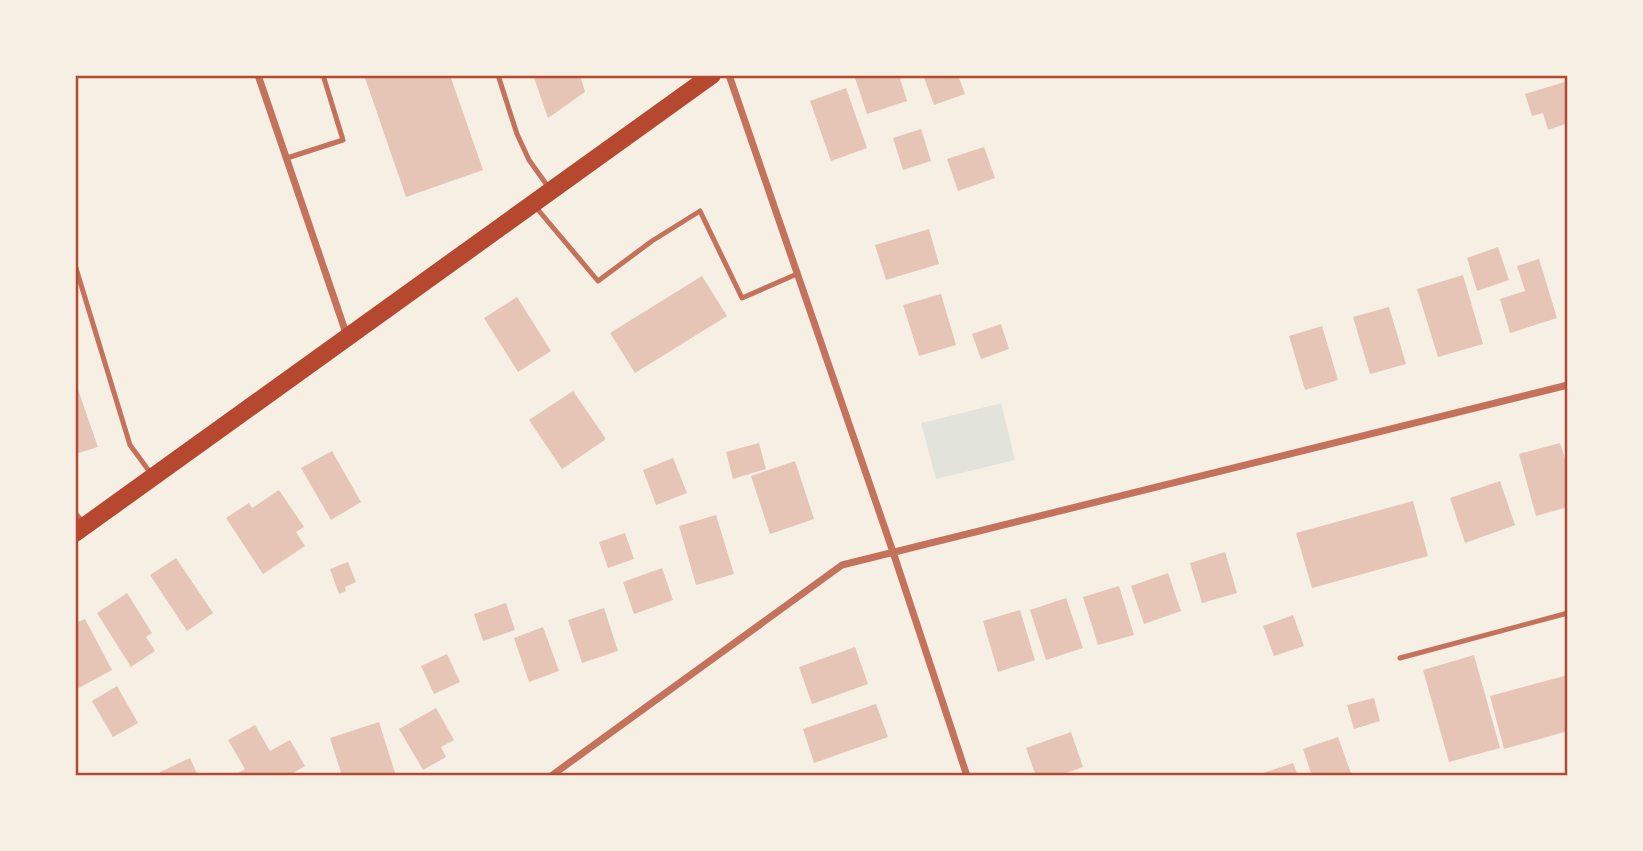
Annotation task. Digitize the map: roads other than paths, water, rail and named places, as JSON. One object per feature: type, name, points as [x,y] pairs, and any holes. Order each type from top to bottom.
[{"type":"main road","points":[[79,524],[153,478],[712,75]]},
{"type":"street","points":[[258,75],[347,338]]},
{"type":"street","points":[[729,75],[967,776]]},
{"type":"street","points":[[551,776],[842,565],[1568,385]]},
{"type":"lane","points":[[287,158],[344,140],[323,75]]},
{"type":"lane","points":[[498,75],[517,134],[529,160],[551,191]]},
{"type":"lane","points":[[533,204],[598,281],[700,211],[742,298],[797,274]]},
{"type":"lane","points":[[75,265],[130,445],[153,478]]},
{"type":"lane","points":[[1401,658],[1568,613]]}]
